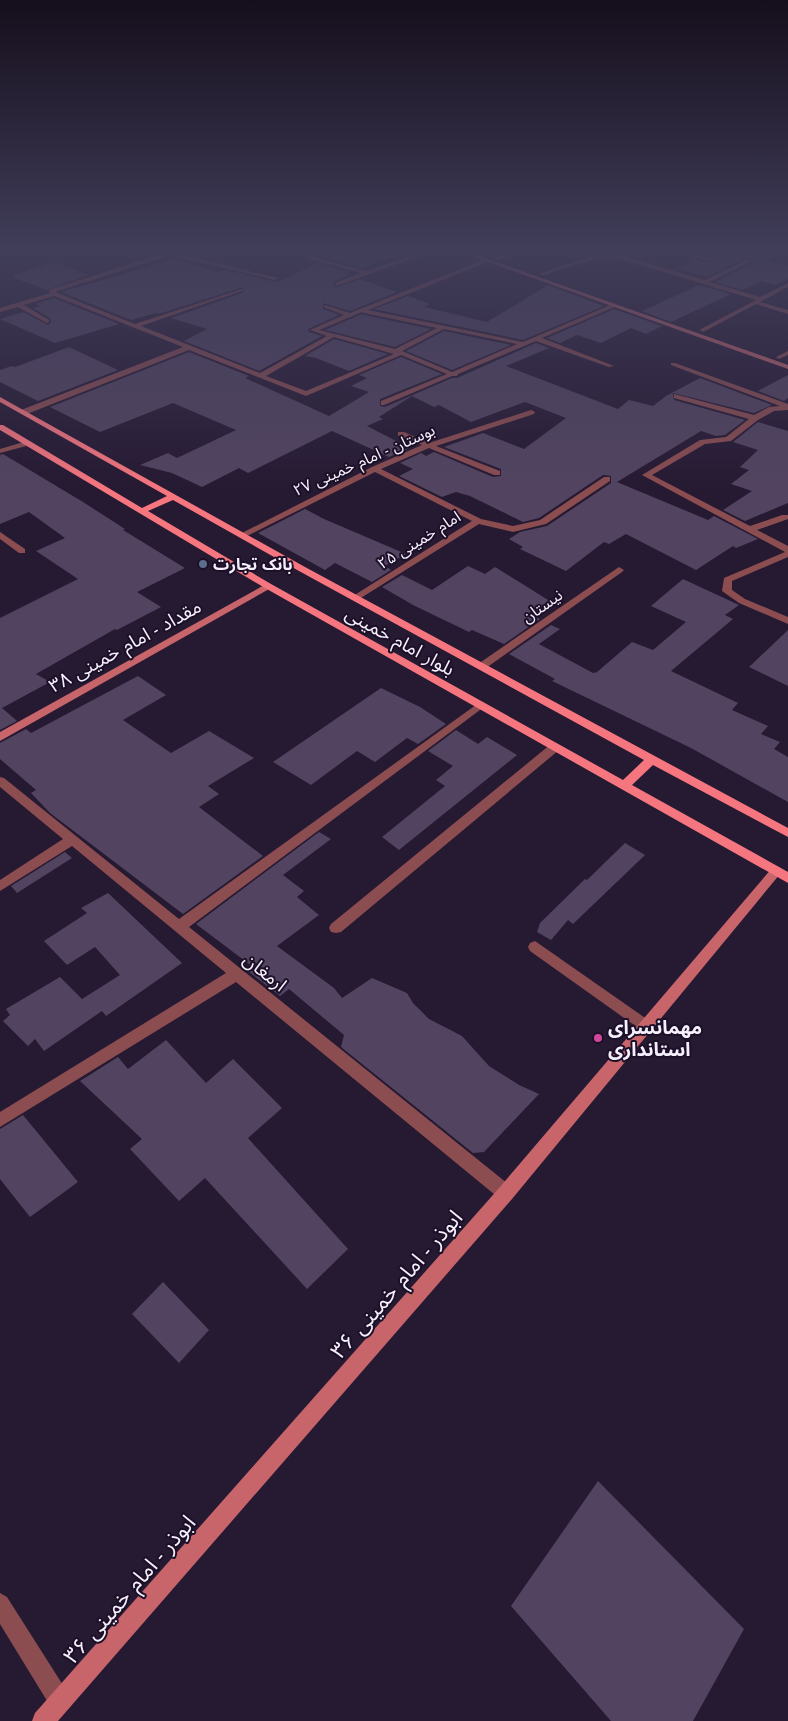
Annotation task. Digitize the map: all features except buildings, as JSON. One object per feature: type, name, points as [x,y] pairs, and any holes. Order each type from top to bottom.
[{"type":"main road","points":[[686,330],[788,367]]},
{"type":"main road","points":[[704,330],[788,360]]},
{"type":"main road","name":"بلوار امام خمینی","points":[[0,399],[356,598],[788,833]]},
{"type":"main road","name":"بلوار امام خمینی","points":[[0,427],[268,586],[782,874]]},
{"type":"main road","points":[[141,511],[174,496]]},
{"type":"main road","name":"مقداد - امام خمینی ۳۸","points":[[0,737],[268,586]]},
{"type":"main road","points":[[624,786],[652,759]]},
{"type":"main road","name":"ابوذر - امام خمینی ۳۶","points":[[43,1721],[506,1193],[646,1026],[782,874]]},
{"type":"street","points":[[146,330],[306,394],[398,352],[437,330]]},
{"type":"street","points":[[314,330],[398,352],[455,375]]},
{"type":"street","points":[[459,330],[525,344]]},
{"type":"street","points":[[384,403],[455,375],[557,330]]},
{"type":"street","points":[[260,376],[333,335]]},
{"type":"street","points":[[537,339],[611,366]]},
{"type":"street","points":[[24,412],[190,347]]},
{"type":"street","points":[[780,357],[788,353]]},
{"type":"street","points":[[673,364],[788,407]]},
{"type":"street","points":[[677,396],[755,418]]},
{"type":"street","points":[[788,407],[772,409],[755,418],[728,439],[703,442],[646,475],[751,529],[788,552]]},
{"type":"street","name":"بوستان - امام خمینی ۲۷","points":[[242,535],[375,469],[430,445],[531,412]]},
{"type":"street","points":[[401,434],[497,473]]},
{"type":"street","points":[[0,451],[27,443]]},
{"type":"street","points":[[375,469],[478,521]]},
{"type":"street","name":"امام خمینی ۲۵","points":[[356,598],[478,521],[513,529],[537,524],[543,522],[607,479]]},
{"type":"street","points":[[751,529],[785,517]]},
{"type":"street","points":[[0,535],[22,551]]},
{"type":"street","points":[[788,552],[727,580],[727,591],[742,602],[788,621]]},
{"type":"street","name":"نیستان","points":[[482,666],[619,570]]},
{"type":"street","points":[[179,927],[480,705]]},
{"type":"street","points":[[336,928],[555,747]]},
{"type":"street","name":"ارمغان","points":[[0,781],[506,1193]]},
{"type":"street","points":[[0,886],[72,840]]},
{"type":"street","points":[[535,947],[646,1026]]},
{"type":"street","points":[[0,1120],[237,974]]},
{"type":"street","points":[[0,1604],[60,1701]]},
{"type":"place","name":"بانک تجارت","points":[[203,564]]},
{"type":"place","name":"مهمانسرای استانداری","points":[[598,1038]]}]
